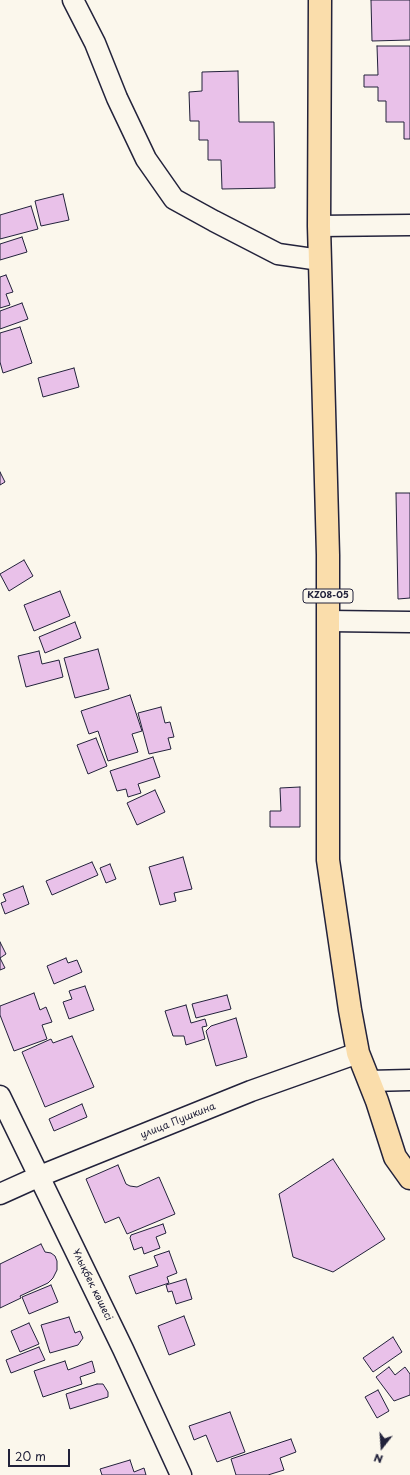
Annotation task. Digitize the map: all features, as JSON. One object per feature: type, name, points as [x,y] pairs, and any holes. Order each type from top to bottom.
[{"type":"main road","name":"KZ08-05","points":[[320,0],[319,226],[328,555],[328,860],[350,1010],[358,1053],[377,1101],[395,1157],[410,1178]]},
{"type":"street","points":[[73,0],[95,43],[117,98],[146,159],[174,199],[278,254],[320,260]]},
{"type":"street","points":[[319,226],[410,225]]},
{"type":"street","points":[[328,621],[410,622]]},
{"type":"street","name":"улица Пушкина","points":[[0,1194],[40,1176],[251,1091],[358,1053]]},
{"type":"street","points":[[369,1081],[410,1080]]},
{"type":"street","name":"Ұлықбек көшесі","points":[[0,1096],[126,1356],[181,1475]]},
{"type":"building","points":[[371,0],[410,0],[410,40],[372,41]]},
{"type":"building","points":[[377,46],[410,46],[410,139],[404,139],[404,122],[386,122],[386,101],[378,101],[378,87],[364,87],[364,75],[378,75]]},
{"type":"building","points":[[238,71],[239,122],[274,122],[275,188],[222,189],[221,160],[208,160],[208,140],[199,140],[199,121],[190,121],[189,92],[202,91],[202,72]]},
{"type":"building","points":[[63,194],[69,220],[41,226],[35,201]]},
{"type":"building","points":[[31,206],[38,229],[0,239],[0,215]]},
{"type":"building","points":[[22,237],[27,252],[0,260],[0,244]]},
{"type":"building","points":[[6,275],[13,292],[6,294],[10,305],[0,308],[0,277]]},
{"type":"building","points":[[22,303],[28,319],[0,329],[0,311]]},
{"type":"building","points":[[20,327],[32,363],[3,373],[0,362],[0,333]]},
{"type":"building","points":[[74,368],[79,387],[43,397],[38,378]]},
{"type":"building","points":[[0,472],[5,482],[0,485]]},
{"type":"building","points":[[396,493],[410,493],[410,598],[398,599]]},
{"type":"building","points":[[24,560],[33,576],[9,591],[0,574]]},
{"type":"building","points":[[60,591],[70,616],[34,631],[24,605]]},
{"type":"building","points":[[75,622],[81,638],[45,653],[39,637]]},
{"type":"building","points":[[98,649],[109,689],[75,698],[64,658]]},
{"type":"building","points":[[39,651],[42,664],[59,660],[63,677],[26,687],[18,656]]},
{"type":"building","points":[[130,695],[142,731],[132,734],[138,752],[108,761],[98,731],[89,734],[81,711]]},
{"type":"building","points":[[161,707],[165,723],[170,722],[174,737],[168,738],[171,749],[149,754],[138,713]]},
{"type":"building","points":[[96,738],[107,766],[88,774],[77,745]]},
{"type":"building","points":[[153,757],[160,777],[138,784],[141,793],[128,797],[126,789],[117,791],[110,771]]},
{"type":"building","points":[[300,787],[300,827],[270,827],[270,811],[281,811],[280,788]]},
{"type":"building","points":[[155,790],[165,812],[137,825],[127,803]]},
{"type":"building","points":[[183,857],[192,889],[174,893],[176,901],[160,905],[149,867]]},
{"type":"building","points":[[92,862],[98,875],[52,895],[46,881]]},
{"type":"building","points":[[110,864],[116,879],[106,883],[100,868]]},
{"type":"building","points":[[23,886],[29,904],[5,914],[1,903],[6,901],[3,894]]},
{"type":"building","points":[[0,942],[6,954],[0,958]]},
{"type":"building","points":[[0,958],[5,968],[0,970]]},
{"type":"building","points":[[66,958],[68,963],[77,960],[82,972],[54,984],[47,966]]},
{"type":"building","points":[[85,986],[94,1010],[69,1019],[63,1002],[72,999],[69,991]]},
{"type":"building","points":[[34,993],[40,1010],[46,1007],[52,1022],[42,1025],[47,1039],[14,1051],[0,1015],[0,1006]]},
{"type":"building","points":[[227,995],[231,1009],[196,1018],[192,1004]]},
{"type":"building","points":[[186,1005],[191,1023],[205,1019],[207,1026],[202,1027],[205,1039],[186,1045],[184,1036],[173,1036],[165,1011]]},
{"type":"building","points":[[236,1018],[247,1057],[216,1066],[206,1031],[211,1026]]},
{"type":"building","points":[[72,1036],[94,1087],[45,1107],[22,1052],[51,1039],[53,1043]]},
{"type":"building","points":[[82,1104],[87,1117],[54,1131],[49,1119]]},
{"type":"building","points":[[333,1159],[385,1239],[333,1272],[293,1257],[279,1194]]},
{"type":"building","points":[[118,1165],[126,1184],[130,1186],[137,1187],[159,1177],[175,1214],[127,1234],[119,1217],[105,1223],[86,1179]]},
{"type":"building","points":[[163,1224],[166,1233],[156,1237],[160,1248],[144,1254],[142,1247],[134,1250],[130,1238],[131,1235]]},
{"type":"building","points":[[41,1244],[45,1252],[51,1253],[55,1256],[57,1261],[57,1270],[53,1278],[48,1283],[20,1296],[21,1298],[0,1308],[0,1264]]},
{"type":"building","points":[[169,1251],[177,1273],[167,1277],[169,1283],[136,1294],[129,1276],[158,1266],[154,1256]]},
{"type":"building","points":[[186,1279],[192,1299],[176,1304],[172,1291],[168,1292],[166,1285]]},
{"type":"building","points":[[51,1285],[58,1302],[29,1314],[22,1297]]},
{"type":"building","points":[[184,1316],[195,1345],[169,1355],[158,1326]]},
{"type":"building","points":[[69,1317],[75,1333],[80,1331],[83,1338],[78,1345],[50,1353],[41,1325]]},
{"type":"building","points":[[29,1323],[39,1344],[20,1352],[11,1331]]},
{"type":"building","points":[[393,1337],[402,1352],[373,1372],[363,1358]]},
{"type":"building","points":[[39,1347],[45,1360],[11,1373],[6,1360]]},
{"type":"building","points":[[65,1361],[68,1370],[92,1361],[95,1372],[80,1377],[82,1384],[43,1397],[34,1371]]},
{"type":"building","points":[[389,1367],[395,1375],[405,1367],[410,1374],[410,1395],[394,1401],[376,1377]]},
{"type":"building","points":[[97,1384],[103,1384],[108,1392],[108,1397],[70,1409],[66,1394]]},
{"type":"building","points":[[378,1390],[389,1411],[377,1418],[365,1397]]},
{"type":"building","points":[[230,1412],[245,1452],[217,1462],[206,1435],[194,1440],[189,1426]]},
{"type":"building","points":[[291,1439],[296,1452],[280,1458],[284,1470],[268,1475],[236,1475],[231,1459]]},
{"type":"building","points":[[130,1460],[134,1472],[144,1468],[146,1475],[102,1475],[100,1469]]}]
